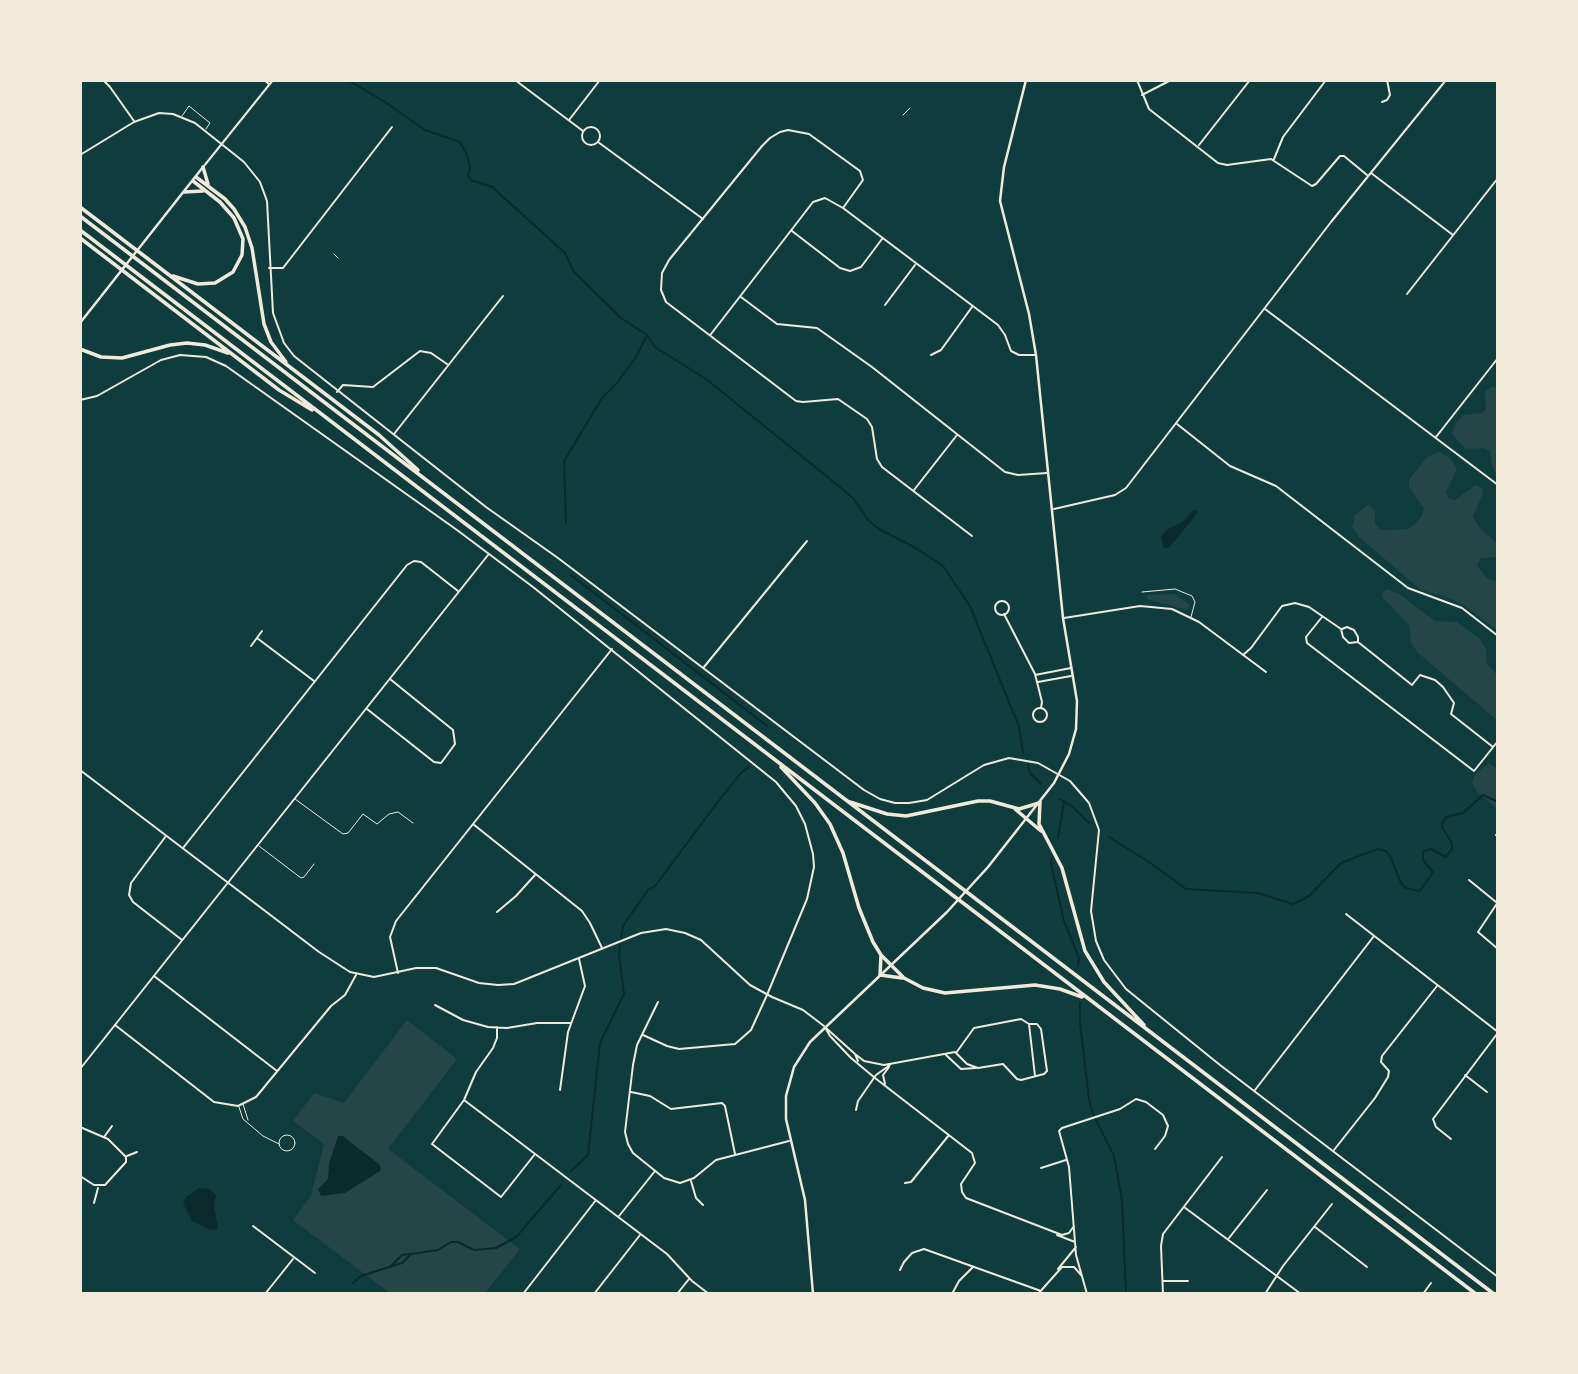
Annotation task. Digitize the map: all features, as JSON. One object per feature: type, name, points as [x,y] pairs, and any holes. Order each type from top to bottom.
[{"type":"highway","points":[[204,167],[208,186]]},
{"type":"highway","points":[[194,179],[208,186],[234,209],[245,227],[252,248],[264,324],[276,350],[290,367]]},
{"type":"highway","points":[[167,274],[193,283],[209,284],[225,279],[239,263],[244,246],[239,226],[227,209],[194,179]]},
{"type":"highway","points":[[184,192],[207,192]]},
{"type":"highway","points":[[80,207],[395,449],[432,484]]},
{"type":"highway","points":[[80,216],[1494,1293]]},
{"type":"highway","points":[[80,230],[1476,1293]]},
{"type":"highway","points":[[80,238],[279,390],[330,421]]},
{"type":"highway","points":[[80,349],[101,357],[122,358],[170,345],[195,343],[232,354]]},
{"type":"highway","points":[[775,760],[815,803],[830,824],[843,853],[859,908],[881,955],[904,978],[923,988],[945,993],[962,994],[1035,985],[1088,998]]},
{"type":"highway","points":[[848,802],[887,814],[906,816],[978,801],[1024,809],[1040,802],[1039,824],[1062,868],[1081,941],[1091,965],[1150,1032]]},
{"type":"highway","points":[[1013,808],[1044,834]]},
{"type":"highway","points":[[881,955],[880,975],[904,978]]},
{"type":"main road","points":[[813,1293],[805,1200],[790,1141],[785,1106],[789,1078],[802,1054],[825,1027],[947,912],[981,876],[1060,774],[1076,729],[1077,701],[1063,618],[1036,355],[1024,294],[999,201],[1004,167],[1026,80]]},
{"type":"main road","points":[[80,323],[204,167]]},
{"type":"street","points":[[103,80],[134,122]]},
{"type":"street","points":[[264,80],[270,85]]},
{"type":"street","points":[[204,167],[274,80]]},
{"type":"street","points":[[515,80],[583,131]]},
{"type":"street","points":[[569,121],[600,80]]},
{"type":"street","points":[[1137,80],[1151,111],[1224,165],[1273,160],[1312,186],[1313,192]]},
{"type":"street","points":[[1142,95],[1171,80]]},
{"type":"street","points":[[1198,147],[1250,80]]},
{"type":"street","points":[[1273,160],[1283,136],[1326,80]]},
{"type":"street","points":[[1382,102],[1390,95],[1387,80]]},
{"type":"street","points":[[1052,509],[1115,495],[1126,488],[1369,174],[1446,80]]},
{"type":"street","points":[[80,155],[134,122],[159,113],[182,116],[244,162],[260,182],[267,201],[273,313],[284,343],[302,364],[504,520],[864,790],[880,799],[909,803],[927,800],[984,765],[1009,758],[1038,763],[1070,781],[1089,803],[1099,830],[1091,911],[1096,941],[1104,960],[1117,978],[1138,1000],[1497,1277]]},
{"type":"street","points":[[269,268],[283,268],[392,127]]},
{"type":"street","points":[[589,127],[598,130],[598,142],[593,146],[587,145],[582,137],[583,131],[589,127]]},
{"type":"street","points":[[843,208],[863,180],[860,171],[808,134],[788,130],[770,138],[669,260],[662,273],[662,290],[666,302],[796,401],[838,399],[867,419],[873,431],[879,463],[972,536]]},
{"type":"street","points":[[598,142],[702,219]]},
{"type":"street","points":[[1344,156],[1346,151]]},
{"type":"street","points":[[1312,186],[1338,157],[1344,156],[1453,235]]},
{"type":"street","points":[[1407,294],[1497,178]]},
{"type":"street","points":[[710,335],[791,230],[818,200],[832,200],[1000,327],[1011,351],[1019,355],[1036,355]]},
{"type":"street","points":[[791,230],[840,268],[850,271],[861,267],[883,239]]},
{"type":"street","points":[[885,305],[916,264]]},
{"type":"street","points":[[393,435],[503,296]]},
{"type":"street","points":[[740,296],[777,324],[817,328],[1013,475],[1048,472]]},
{"type":"street","points":[[931,355],[940,350],[972,306]]},
{"type":"street","points":[[1264,309],[1497,485]]},
{"type":"street","points":[[337,392],[343,385],[370,387],[420,351],[431,353],[447,365]]},
{"type":"street","points":[[80,400],[97,396],[161,360],[180,355],[197,355],[218,361],[488,554],[612,649],[776,782],[796,806],[805,824],[813,854],[812,880],[803,910],[751,1030],[735,1044],[679,1049],[642,1035]]},
{"type":"street","points":[[1435,437],[1497,358]]},
{"type":"street","points":[[1177,423],[1230,466],[1276,486],[1408,588],[1462,608],[1497,636]]},
{"type":"street","points":[[913,491],[957,435]]},
{"type":"street","points":[[704,668],[807,541]]},
{"type":"street","points":[[80,1069],[488,554]]},
{"type":"street","points":[[183,848],[410,562],[421,562],[459,591]]},
{"type":"street","points":[[1243,655],[1282,606],[1295,603],[1309,607],[1341,629],[1343,637],[1349,643],[1358,642],[1412,684],[1420,675],[1434,680],[1443,687],[1454,703],[1451,714],[1493,747]]},
{"type":"street","points":[[1063,618],[1146,605],[1172,609],[1191,617],[1266,672]]},
{"type":"street","points":[[1004,614],[1035,675],[1041,708]]},
{"type":"street","points":[[1322,616],[1306,637],[1307,643],[1474,771],[1497,741]]},
{"type":"street","points":[[1341,629],[1347,627],[1354,630],[1358,642]]},
{"type":"street","points":[[251,646],[262,631]]},
{"type":"street","points":[[257,638],[315,682]]},
{"type":"street","points":[[398,973],[390,937],[394,924],[612,649]]},
{"type":"street","points":[[1035,675],[1072,668]]},
{"type":"street","points":[[1037,682],[1073,676]]},
{"type":"street","points":[[366,708],[434,762],[440,763],[447,755],[455,744],[453,730],[389,678]]},
{"type":"street","points":[[80,770],[319,952],[357,974],[374,976],[416,968],[436,968],[479,983],[498,985],[522,982],[648,931],[666,929],[685,933],[711,947],[741,977],[767,995],[803,1010],[855,1054],[873,1064],[891,1065],[946,1054],[956,1053],[974,1028],[1020,1019],[1040,1026],[1047,1067],[1045,1073],[1019,1080],[1001,1063],[965,1070],[959,1068],[946,1054]]},
{"type":"street","points":[[472,824],[582,911],[603,948]]},
{"type":"street","points":[[167,836],[131,883],[129,895],[182,940]]},
{"type":"street","points":[[497,912],[516,897],[536,874]]},
{"type":"street","points":[[1469,880],[1497,902],[1478,932],[1497,949]]},
{"type":"street","points":[[1346,914],[1497,1033],[1433,1119],[1451,1139]]},
{"type":"street","points":[[1254,1091],[1374,936]]},
{"type":"street","points":[[560,1090],[570,1023],[585,986],[579,958]]},
{"type":"street","points":[[115,1025],[214,1102],[238,1106],[256,1097],[331,1006],[345,995],[357,974]]},
{"type":"street","points":[[154,976],[278,1072]]},
{"type":"street","points":[[1333,1151],[1388,1077],[1389,1072],[1381,1062],[1382,1056],[1437,986]]},
{"type":"street","points":[[658,1002],[634,1054],[625,1129],[626,1141],[633,1153],[670,1181],[680,1182],[690,1180],[716,1160],[790,1141]]},
{"type":"street","points":[[435,1005],[472,1023],[497,1027],[570,1023]]},
{"type":"street","points":[[1029,1024],[1035,1077]]},
{"type":"street","points":[[497,1027],[496,1041],[475,1072],[464,1100],[432,1144],[501,1197],[536,1153]]},
{"type":"street","points":[[825,1027],[830,1036],[875,1078],[969,1149],[974,1157],[974,1165],[961,1184],[966,1198],[1076,1242]]},
{"type":"street","points":[[956,1053],[967,1064],[978,1068]]},
{"type":"street","points":[[855,1054],[858,1062]]},
{"type":"street","points":[[965,1070],[967,1064]]},
{"type":"street","points":[[856,1110],[858,1101],[875,1078],[891,1065]]},
{"type":"street","points":[[885,1085],[884,1073],[891,1065]]},
{"type":"street","points":[[1465,1075],[1487,1092]]},
{"type":"street","points":[[630,1092],[650,1096],[671,1109],[722,1103],[735,1155]]},
{"type":"street","points":[[1087,1293],[1076,1247],[1067,1160],[1058,1133],[1062,1128],[1120,1109],[1136,1099],[1146,1102],[1163,1115],[1168,1126],[1166,1136],[1155,1149]]},
{"type":"street","points":[[464,1100],[667,1254],[689,1278],[709,1293]]},
{"type":"street","points":[[103,1138],[111,1126]]},
{"type":"street","points":[[80,1127],[103,1138],[127,1157],[108,1184],[98,1186],[80,1176]]},
{"type":"street","points":[[905,1183],[911,1182],[950,1134]]},
{"type":"street","points":[[127,1157],[137,1152]]},
{"type":"street","points":[[1163,1293],[1163,1237],[1167,1227],[1222,1157]]},
{"type":"street","points":[[1041,1168],[1067,1160]]},
{"type":"street","points":[[618,1217],[655,1171]]},
{"type":"street","points":[[1497,1179],[1497,1188]]},
{"type":"street","points":[[690,1180],[696,1198],[703,1205]]},
{"type":"street","points":[[94,1203],[98,1186]]},
{"type":"street","points":[[1229,1239],[1267,1190]]},
{"type":"street","points":[[523,1293],[596,1200]]},
{"type":"street","points":[[1265,1293],[1332,1204]]},
{"type":"street","points":[[1183,1206],[1301,1293]]},
{"type":"street","points":[[253,1226],[315,1273]]},
{"type":"street","points":[[1044,1229],[1063,1235],[1069,1233],[1074,1226]]},
{"type":"street","points":[[1314,1227],[1367,1267]]},
{"type":"street","points":[[594,1293],[641,1234]]},
{"type":"street","points":[[900,1270],[912,1253],[924,1249],[1039,1292],[1076,1247]]},
{"type":"street","points":[[265,1293],[294,1257]]},
{"type":"street","points":[[952,1293],[959,1281],[974,1266]]},
{"type":"street","points":[[1055,1273],[1064,1266],[1072,1266],[1082,1277]]},
{"type":"street","points":[[677,1293],[689,1278]]},
{"type":"street","points":[[1163,1281],[1188,1281]]},
{"type":"street","points":[[1423,1293],[1431,1283]]},
{"type":"lane","points":[[182,116],[189,106],[210,123],[204,131]]},
{"type":"lane","points":[[903,115],[910,108]]},
{"type":"lane","points":[[334,254],[338,258]]},
{"type":"lane","points":[[1142,592],[1175,589],[1192,596],[1195,602],[1191,617]]},
{"type":"lane","points":[[294,798],[343,834],[348,833],[363,814],[377,824],[389,814],[398,811],[413,823]]},
{"type":"lane","points":[[257,845],[300,878],[304,877],[314,864]]},
{"type":"lane","points":[[243,1104],[248,1122]]},
{"type":"lane","points":[[238,1106],[243,1119],[263,1136],[279,1144],[282,1150],[292,1149],[295,1142],[290,1136],[285,1136],[279,1144]]},
{"type":"shaded area","points":[[1491,387],[1497,387],[1497,476],[1492,466],[1490,451],[1484,448],[1467,449],[1452,433],[1456,423],[1464,415],[1486,410],[1485,392]]},
{"type":"shaded area","points":[[1439,452],[1451,459],[1457,469],[1446,492],[1448,498],[1455,500],[1476,485],[1483,489],[1473,516],[1478,526],[1497,544],[1497,557],[1481,558],[1477,565],[1487,578],[1497,582],[1497,630],[1464,605],[1421,590],[1359,537],[1352,527],[1355,515],[1368,505],[1375,510],[1375,523],[1381,530],[1407,529],[1414,525],[1422,516],[1424,508],[1409,487],[1409,480],[1427,457]]},
{"type":"shaded area","points":[[1195,509],[1198,512],[1183,531],[1169,548],[1164,548],[1161,537],[1167,529],[1181,523]]},
{"type":"shaded area","points":[[1386,589],[1398,593],[1435,621],[1457,622],[1480,639],[1486,649],[1487,664],[1497,675],[1497,720],[1417,652],[1411,642],[1409,625],[1383,598],[1382,594]]},
{"type":"shaded area","points":[[1175,594],[1190,605],[1187,610],[1147,599],[1147,595]]},
{"type":"shaded area","points":[[1489,763],[1497,769],[1497,809],[1478,793],[1472,783],[1476,773]]},
{"type":"shaded area","points":[[407,1020],[457,1059],[388,1149],[520,1249],[485,1293],[390,1293],[293,1220],[311,1196],[324,1144],[293,1121],[314,1093],[344,1103]]},
{"type":"shaded area","points":[[338,1136],[343,1136],[381,1168],[345,1193],[321,1196],[318,1189],[328,1179],[329,1164]]},
{"type":"shaded area","points":[[199,1188],[209,1189],[216,1195],[214,1205],[218,1228],[215,1230],[192,1221],[183,1203],[186,1197]]},
{"type":"waterway","points":[[348,80],[425,130],[460,142],[467,155],[470,167],[468,176],[471,180],[492,187],[565,253],[574,272],[621,318],[647,335],[655,347],[706,379],[835,483],[853,498],[868,520],[879,529],[943,566],[970,606],[1019,727],[1023,753]]},
{"type":"waterway","points":[[566,522],[564,461],[602,398],[636,357],[647,335]]},
{"type":"waterway","points":[[571,575],[767,726]]},
{"type":"waterway","points":[[1028,765],[1030,773],[1041,784]]},
{"type":"waterway","points":[[621,938],[623,926],[648,890],[655,886],[717,803],[749,767]]},
{"type":"waterway","points":[[1109,837],[1186,889],[1258,893],[1293,904],[1309,896],[1341,863],[1378,849],[1386,851],[1390,856],[1402,885],[1420,891],[1433,872],[1423,860],[1423,852],[1431,849],[1446,857],[1452,849],[1452,843],[1442,827],[1446,817],[1463,813],[1483,795],[1498,802]]},
{"type":"waterway","points":[[1060,799],[1072,806],[1089,823]]},
{"type":"waterway","points":[[1058,838],[1064,802]]},
{"type":"waterway","points":[[1052,858],[1051,864],[1064,921],[1079,958],[1078,966]]},
{"type":"waterway","points":[[571,1171],[588,1155],[600,1043],[624,994],[620,945]]},
{"type":"waterway","points":[[1080,1003],[1089,1099],[1093,1114],[1114,1156],[1122,1201],[1126,1294]]},
{"type":"waterway","points":[[353,1283],[361,1276],[402,1263],[411,1254],[438,1250],[451,1242],[458,1242],[474,1250],[496,1248],[516,1237],[561,1185]]},
{"type":"waterway","points":[[392,1265],[402,1255],[410,1254]]}]
